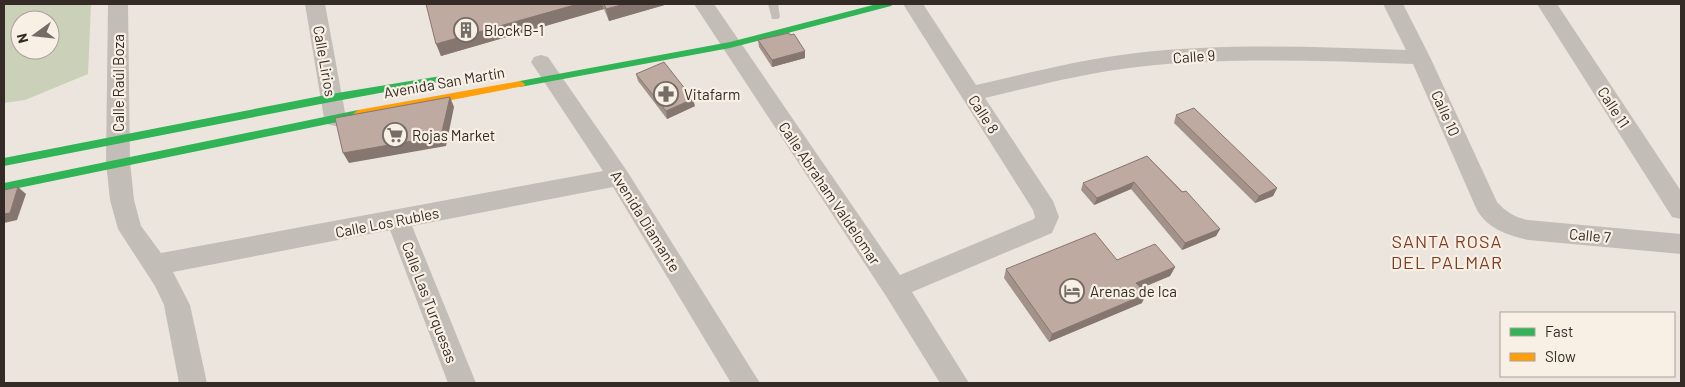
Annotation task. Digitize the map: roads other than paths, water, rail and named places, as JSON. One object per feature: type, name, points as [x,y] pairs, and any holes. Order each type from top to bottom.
[{"type":"main road","name":"Avenida San Martín","points":[[4,162],[118,151],[543,66],[888,4]]},
{"type":"main road","name":"Avenida San Martín","points":[[4,187],[118,151],[333,108],[454,77]]},
{"type":"street","name":"Calle Raúl Boza","points":[[118,4],[118,151],[122,200],[130,229],[165,280],[177,305],[193,383]]},
{"type":"street","name":"Calle Lirios","points":[[315,4],[333,108]]},
{"type":"street","name":"Calle Abraham Valdelomar","points":[[704,4],[895,288],[955,383]]},
{"type":"street","name":"Calle 8","points":[[895,288],[1043,226],[1047,217],[1044,208],[914,4]]},
{"type":"street","name":"Calle 10","points":[[1393,4],[1420,57],[1488,208],[1501,220]]},
{"type":"street","name":"Calle 11","points":[[1547,4],[1681,210]]},
{"type":"street","name":"Calle 9","points":[[971,94],[1088,68],[1134,60],[1200,54],[1254,53],[1420,57]]},
{"type":"street","name":"Avenida Diamante","points":[[543,66],[619,178],[746,383]]},
{"type":"street","name":"Calle Los Rubles","points":[[154,265],[619,178]]},
{"type":"street","name":"Calle Las Turquesas","points":[[398,220],[462,383]]},
{"type":"street","name":"Calle 7","points":[[1501,220],[1528,230],[1681,244]]},
{"type":"lane","points":[[773,4],[775,17]]},
{"type":"place","name":"Block B-1","points":[[466,30]]},
{"type":"place","name":"Vitafarm","points":[[666,94]]},
{"type":"place","name":"Rojas Market","points":[[395,135]]},
{"type":"place","name":"Arenas de Ica","points":[[1072,291]]},
{"type":"district","name":"SANTA ROSA DEL PALMAR","points":[[1447,251]]}]
